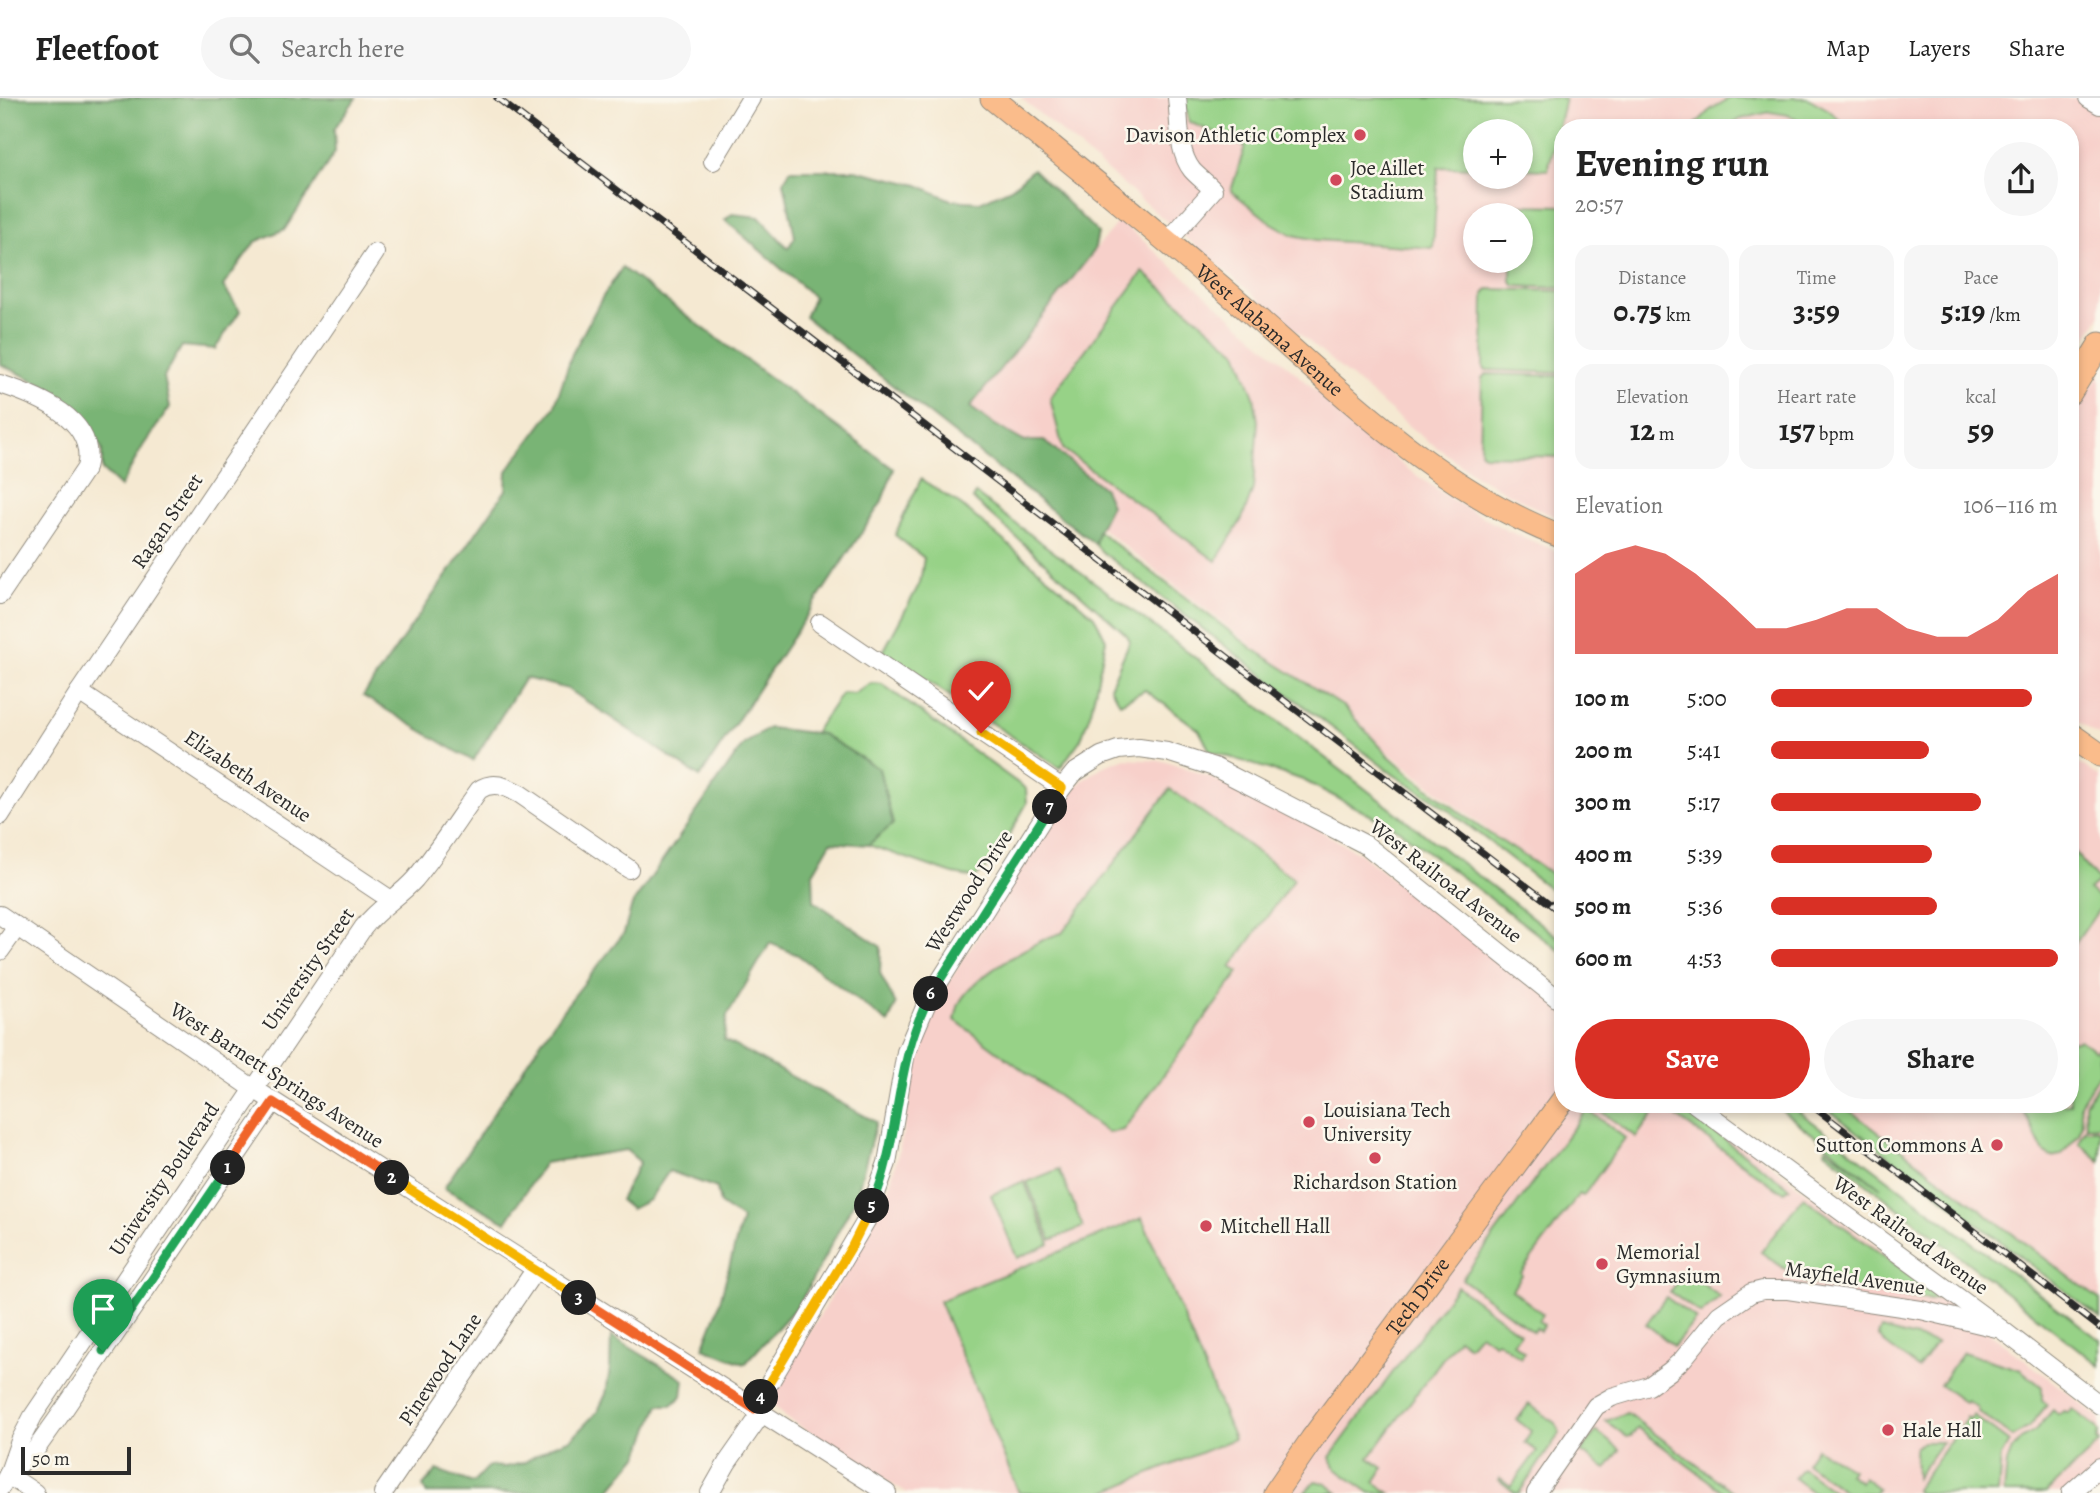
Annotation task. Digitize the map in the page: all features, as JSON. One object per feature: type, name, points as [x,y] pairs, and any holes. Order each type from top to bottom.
[{"type":"main road","name":"West Alabama Avenue","points":[[992,98],[1168,241],[1393,437],[1446,476],[1505,512],[1554,533]]},
{"type":"main road","points":[[2079,378],[2100,344]]},
{"type":"main road","points":[[2079,740],[2100,755]]},
{"type":"main road","name":"Tech Drive","points":[[1275,1493],[1301,1453],[1554,1112]]},
{"type":"street","points":[[713,162],[751,98]]},
{"type":"street","points":[[1168,241],[1213,190],[1192,169],[1185,157],[1181,145],[1177,98]]},
{"type":"street","points":[[2088,98],[2100,105]]},
{"type":"street","name":"Ragan Street","points":[[0,816],[79,692],[375,253]]},
{"type":"street","points":[[0,384],[32,395],[65,414],[84,436],[89,453],[86,468],[0,595]]},
{"type":"street","points":[[820,624],[1062,788]]},
{"type":"street","name":"Elizabeth Avenue","points":[[79,692],[391,900]]},
{"type":"street","name":"Westwood Drive","points":[[710,1493],[870,1211],[887,1163],[906,1052],[929,998],[1062,788],[1074,774],[1101,756],[1118,750],[1139,748]]},
{"type":"street","name":"West Railroad Avenue","points":[[1139,748],[1187,757],[1214,767],[1346,832],[1387,860],[1554,996]]},
{"type":"street","name":"University Street","points":[[254,1089],[371,917],[415,878],[479,790],[492,785],[503,785],[629,869]]},
{"type":"street","name":"West Barnett Springs Avenue","points":[[0,915],[273,1102],[887,1493]]},
{"type":"street","points":[[0,951],[17,927]]},
{"type":"street","name":"University Boulevard","points":[[4,1482],[33,1416],[254,1089]]},
{"type":"street","points":[[35,1493],[4,1482],[36,1449],[63,1411],[273,1102]]},
{"type":"street","name":"West Railroad Avenue","points":[[1707,1113],[2100,1405]]},
{"type":"street","name":"Pinewood Lane","points":[[383,1493],[535,1270]]},
{"type":"street","name":"Mayfield Avenue","points":[[1536,1493],[1596,1406],[1612,1397],[1649,1386],[1670,1371],[1684,1359],[1719,1315],[1751,1293],[1788,1290],[1921,1310],[2001,1329]]},
{"type":"street","points":[[2071,1493],[2100,1467]]},
{"type":"shaded area","points":[[1021,98],[2100,98],[2100,316],[2079,350],[2079,119],[1554,119],[1554,516],[1478,477],[1417,433]]},
{"type":"shaded area","points":[[1119,220],[1406,468],[1454,501],[1506,530],[1554,550],[1554,882],[961,418]]},
{"type":"shaded area","points":[[2100,373],[2100,736],[2079,722],[2079,406]]},
{"type":"shaded area","name":"Louisiana Tech University","points":[[1123,759],[1163,761],[1207,776],[1312,826],[1359,853],[1554,999],[1554,1113],[1704,1113],[2100,1418],[2100,1493],[906,1493],[784,1416],[774,1405],[773,1390],[789,1358],[816,1322],[850,1265],[890,1185],[902,1139],[916,1050],[938,999],[1065,799],[1082,781],[1102,767]]},
{"type":"shaded area","points":[[2079,763],[2100,777],[2100,1300],[1853,1113],[2079,1113]]},
{"type":"green space","points":[[0,98],[356,98],[334,129],[335,152],[285,229],[255,242],[223,286],[240,311],[215,349],[182,346],[164,377],[170,407],[143,446],[120,487],[102,470],[102,449],[85,422],[47,387],[0,364]]},
{"type":"green space","name":"Joe Aillet Stadium","points":[[1184,98],[1565,98],[1560,119],[1554,119],[1554,145],[1548,170],[1533,169],[1533,119],[1463,119],[1463,168],[1438,167],[1433,248],[1317,240],[1293,235],[1270,222],[1231,191],[1245,146],[1189,122]]},
{"type":"green space","points":[[1730,98],[1808,98],[1838,119],[1796,119],[1770,112],[1741,119],[1701,119]]},
{"type":"green space","points":[[1033,169],[1098,233],[1094,251],[970,407],[1023,441],[1044,441],[1104,489],[1111,505],[1098,531],[1095,544],[805,317],[814,297],[725,220],[732,214],[759,217],[788,248],[795,237],[784,182],[790,170],[855,170],[918,185],[951,200],[980,202],[1011,188]]},
{"type":"green space","points":[[1533,205],[1554,206],[1554,288],[1515,286],[1511,282],[1511,273],[1533,273]]},
{"type":"green space","points":[[622,268],[894,469],[881,503],[700,777],[568,689],[525,678],[473,761],[363,696],[506,490],[507,471],[554,408],[572,354],[602,298]]},
{"type":"green space","points":[[1143,272],[1237,352],[1254,397],[1258,421],[1253,489],[1242,519],[1216,561],[1063,449],[1050,398]]},
{"type":"green space","points":[[1488,289],[1554,291],[1554,373],[1486,370],[1483,367],[1484,294]]},
{"type":"green space","points":[[1486,374],[1554,376],[1554,457],[1484,455],[1480,451],[1482,378]]},
{"type":"green space","points":[[921,479],[962,506],[1094,616],[1106,640],[1091,711],[1081,739],[1060,768],[883,652],[920,583],[924,558],[895,535]]},
{"type":"green space","points":[[976,494],[1176,643],[1554,934],[1554,946],[1399,830],[1303,780],[1210,751],[1199,730],[1145,690],[1120,703],[1110,687],[1130,641],[1127,635],[973,499]]},
{"type":"green space","points":[[1098,531],[1253,649],[1344,707],[1388,755],[1412,776],[1478,826],[1554,875],[1554,892],[1438,802],[1394,775],[1095,544]]},
{"type":"green space","points":[[871,683],[882,684],[1026,789],[1027,803],[996,859],[975,878],[953,874],[868,845],[893,824],[879,769],[822,734],[814,733],[842,693],[854,694]]},
{"type":"green space","points":[[769,728],[822,734],[879,769],[893,824],[868,845],[831,842],[813,873],[814,901],[881,947],[880,973],[896,1005],[888,1023],[798,955],[770,943],[727,1016],[724,1040],[876,1122],[856,1198],[800,1303],[745,1364],[703,1348],[717,1312],[742,1219],[720,1204],[717,1188],[669,1171],[649,1200],[631,1209],[620,1200],[640,1162],[626,1150],[544,1163],[506,1222],[444,1188],[558,1016],[624,933],[632,905],[743,745]]},
{"type":"green space","points":[[1170,789],[1294,879],[1231,967],[1239,972],[1123,1130],[1108,1133],[955,1020],[959,1004],[976,983],[1005,961],[1036,943],[1062,933]]},
{"type":"green space","points":[[2079,858],[2099,881],[2089,890],[2100,899],[2100,908],[2079,938]]},
{"type":"green space","points":[[2079,1040],[2096,1051],[2098,1048],[2100,1050],[2100,1072],[2080,1104],[2082,1123],[2079,1135],[2061,1155],[2051,1157],[2043,1151],[2024,1113],[2079,1113]]},
{"type":"green space","points":[[2100,1081],[2100,1126],[2086,1127],[2085,1103]]},
{"type":"green space","points":[[1584,1113],[1592,1113],[1625,1138],[1583,1196],[1579,1194],[1521,1273],[1512,1290],[1543,1314],[1539,1321],[1544,1325],[1540,1331],[1536,1328],[1533,1332],[1462,1279]]},
{"type":"green space","points":[[1603,1113],[1654,1113],[1636,1137]]},
{"type":"green space","points":[[1671,1113],[1688,1113],[1790,1188],[1785,1192]]},
{"type":"green space","points":[[1785,1113],[1801,1113],[2100,1340],[2100,1366],[1825,1151],[1826,1148],[1881,1188]]},
{"type":"green space","points":[[1833,1113],[1853,1113],[2100,1300],[2100,1318]]},
{"type":"green space","points":[[2085,1130],[2100,1130],[2100,1161],[2079,1143]]},
{"type":"green space","points":[[1059,1169],[1083,1227],[1051,1240],[1027,1182]]},
{"type":"green space","points":[[1024,1181],[1050,1244],[1017,1258],[991,1195]]},
{"type":"green space","points":[[1803,1197],[1938,1295],[1937,1298],[1930,1300],[1805,1283],[1761,1252]]},
{"type":"green space","points":[[1142,1218],[1234,1439],[1103,1493],[1019,1493],[939,1301]]},
{"type":"green space","points":[[1686,1271],[1720,1297],[1701,1314],[1670,1292]]},
{"type":"green space","points":[[1457,1286],[1520,1333],[1513,1343],[1524,1352],[1521,1358],[1480,1333],[1469,1346],[1458,1338],[1369,1458],[1383,1468],[1374,1482],[1390,1493],[1370,1493],[1336,1469],[1330,1457]]},
{"type":"green space","points":[[1666,1297],[1696,1319],[1674,1346],[1646,1324]]},
{"type":"green space","points":[[1881,1329],[1936,1343],[1918,1368],[1883,1342],[1878,1335]]},
{"type":"green space","points":[[611,1336],[684,1380],[682,1396],[672,1405],[659,1405],[639,1455],[607,1493],[426,1493],[423,1486],[437,1470],[473,1483],[489,1466],[505,1467],[523,1463],[552,1446],[571,1439],[598,1411],[606,1394]]},
{"type":"green space","points":[[1963,1352],[2021,1370],[2042,1387],[2042,1400],[2047,1405],[2030,1426],[2013,1437],[1977,1411],[1978,1408],[1967,1401],[1965,1403],[1940,1385]]},
{"type":"green space","points":[[1529,1404],[1556,1424],[1560,1433],[1519,1493],[1515,1493],[1499,1480],[1500,1478],[1511,1486],[1537,1451],[1525,1443],[1531,1431],[1517,1420]]},
{"type":"green space","points":[[2072,1409],[2097,1428],[2097,1441],[2100,1443],[2046,1493],[2004,1493],[2007,1463],[2012,1450],[2021,1439],[2035,1431],[2053,1410],[2058,1414],[2065,1411],[2068,1413]]},
{"type":"green space","points":[[1627,1413],[1735,1493],[1725,1493],[1638,1428],[1627,1437],[1606,1421]]},
{"type":"green space","points":[[1973,1415],[2009,1442],[2001,1456],[1998,1493],[1918,1493],[1915,1490],[1967,1417],[1970,1419]]},
{"type":"green space","points":[[1596,1431],[1620,1450],[1606,1469],[1581,1452]]},
{"type":"green space","points":[[1922,1442],[1942,1442],[1916,1478],[1915,1448]]},
{"type":"green space","points":[[1816,1448],[1852,1469],[1849,1474],[1860,1482],[1863,1477],[1878,1488],[1875,1493],[1847,1493],[1806,1463]]},
{"type":"green space","points":[[1802,1468],[1836,1493],[1814,1493],[1794,1478]]},
{"type":"green space","points":[[1315,1481],[1325,1483],[1338,1493],[1304,1493]]},
{"type":"railway","points":[[497,98],[1554,907]]},
{"type":"railway","points":[[1822,1113],[2100,1328]]},
{"type":"place","name":"Davison Athletic Complex","points":[[1360,135]]},
{"type":"place","name":"Joe Aillet Stadium","points":[[1336,180]]},
{"type":"place","name":"Louisiana Tech University","points":[[1309,1122]]},
{"type":"place","name":"Sutton Commons A","points":[[1997,1145]]},
{"type":"place","name":"Richardson Station","points":[[1375,1158]]},
{"type":"place","name":"Mitchell Hall","points":[[1206,1226]]},
{"type":"place","name":"Memorial Gymnasium","points":[[1602,1264]]},
{"type":"place","name":"Hale Hall","points":[[1888,1430]]},
{"type":"route","points":[[103,1351],[273,1102],[754,1409],[866,1221],[887,1163],[906,1052],[929,998],[940,976],[1062,788],[981,733]]}]
